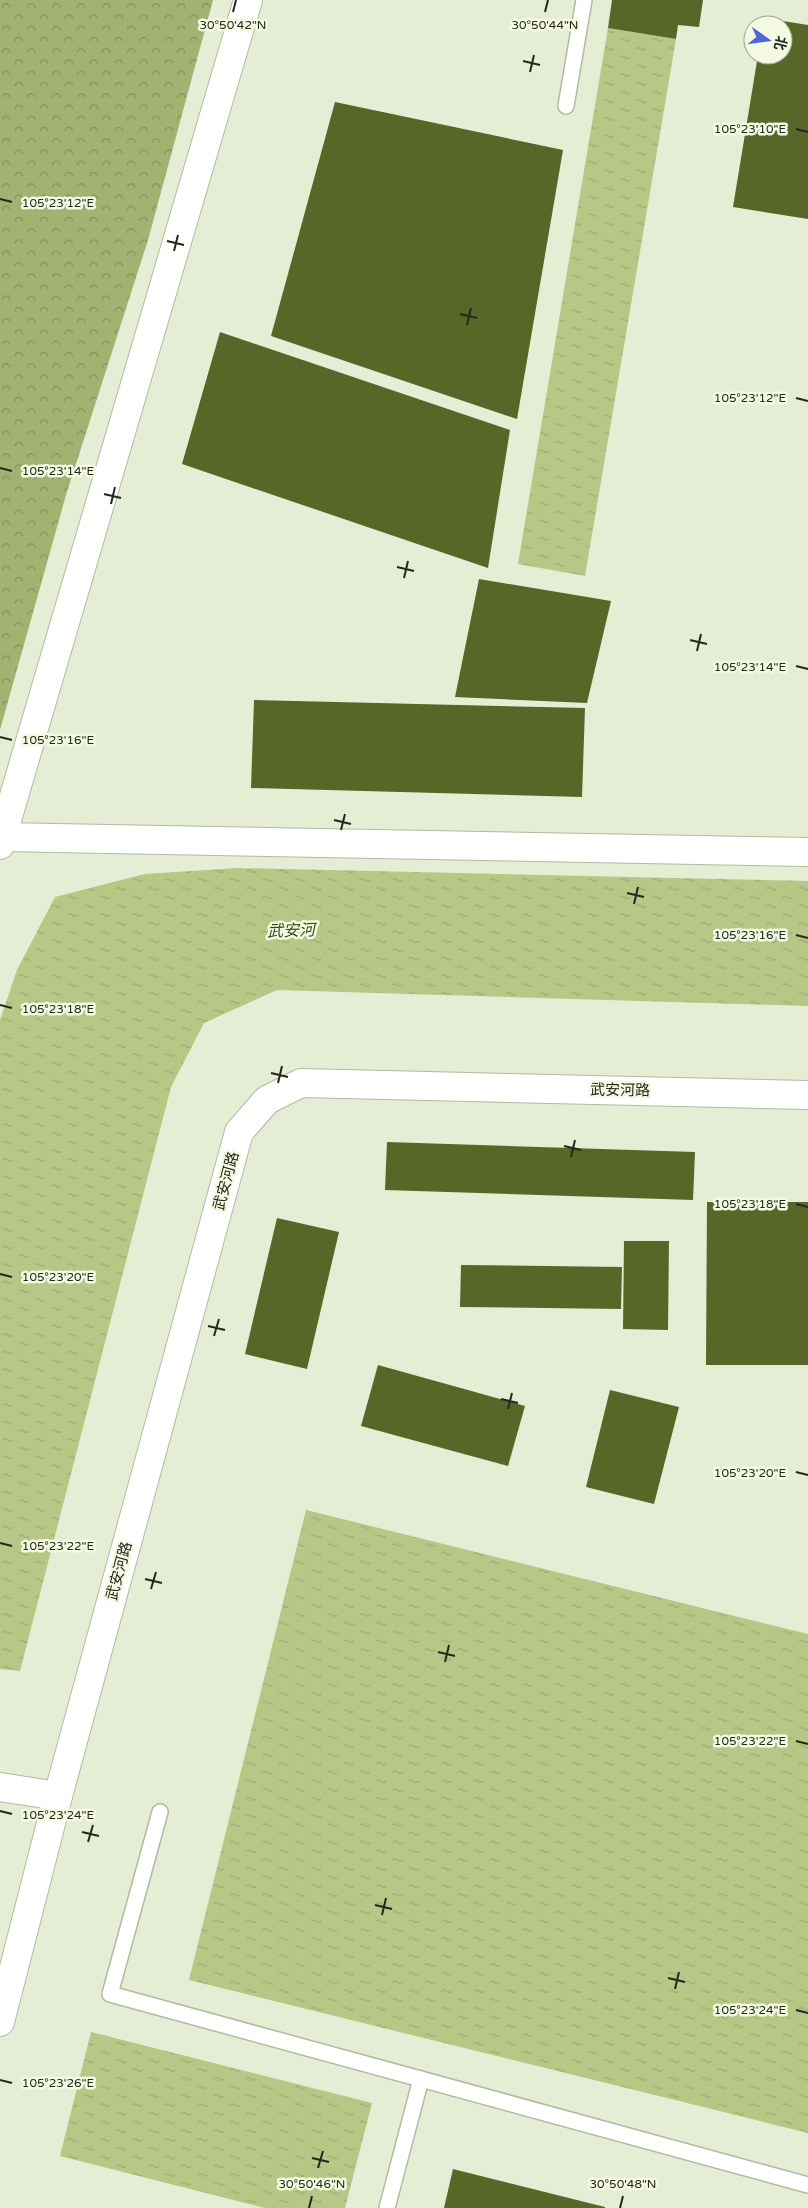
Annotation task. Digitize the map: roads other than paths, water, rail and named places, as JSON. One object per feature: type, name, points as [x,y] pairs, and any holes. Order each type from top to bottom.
[{"type":"main road","points":[[248,0],[1,841],[808,852]]},
{"type":"main road","name":"武安河路","points":[[0,2022],[58,1796],[240,1132],[267,1100],[301,1082],[808,1095]]},
{"type":"main road","points":[[0,1787],[58,1796]]},
{"type":"lane","points":[[566,106],[584,0]]},
{"type":"lane","points":[[160,1812],[110,1994],[808,2185]]},
{"type":"lane","points":[[388,2208],[421,2079]]},
{"type":"water","points":[[608,28],[676,39],[585,576],[518,564]]},
{"type":"water","name":"武安河","points":[[238,868],[808,881],[808,1006],[277,990],[204,1023],[171,1087],[20,1671],[0,1669],[0,1020],[17,970],[55,897],[145,874]]},
{"type":"water","points":[[306,1510],[808,1634],[808,2133],[189,1980]]},
{"type":"water","points":[[91,2032],[372,2103],[345,2208],[265,2208],[60,2156]]}]
